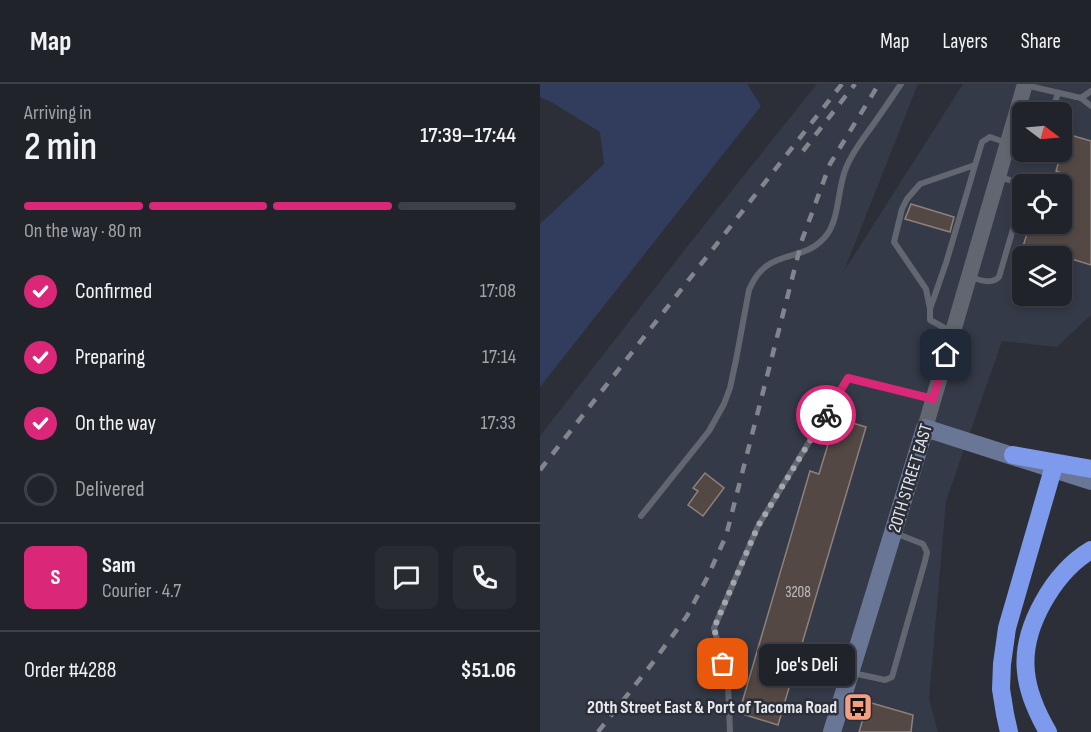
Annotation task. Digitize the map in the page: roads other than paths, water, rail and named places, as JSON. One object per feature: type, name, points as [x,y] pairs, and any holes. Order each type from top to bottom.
[{"type":"highway","points":[[1012,455],[1091,469]]},
{"type":"highway","points":[[1009,732],[1001,689],[1006,628],[1053,469]]},
{"type":"highway","points":[[1048,732],[1032,698],[1026,672],[1028,644],[1038,612],[1047,595],[1070,566],[1091,550]]},
{"type":"main road","points":[[925,428],[1091,481]]},
{"type":"main road","name":"20TH STREET EAST","points":[[832,732],[925,428]]},
{"type":"street","name":"20TH STREET EAST","points":[[925,428],[1025,85]]},
{"type":"lane","points":[[641,516],[709,431],[724,404],[736,360],[752,282],[762,268],[812,247],[828,234],[836,214],[845,169],[901,84]]},
{"type":"lane","points":[[1025,85],[1081,98],[1091,106]]},
{"type":"lane","points":[[1081,98],[1091,91]]},
{"type":"lane","points":[[1055,102],[1058,93]]},
{"type":"lane","points":[[930,309],[982,142],[990,137],[1008,143]]},
{"type":"lane","points":[[953,333],[930,320],[926,289],[894,242],[898,221],[907,199],[920,184],[975,165]]},
{"type":"lane","points":[[998,177],[1012,181]]},
{"type":"lane","points":[[969,277],[990,282],[999,277],[1012,233]]},
{"type":"lane","points":[[730,732],[728,683],[714,628],[758,526],[848,378],[933,399]]},
{"type":"lane","points":[[850,672],[885,680],[892,677],[927,552],[923,544],[893,532]]},
{"type":"railway","points":[[540,470],[842,84]]},
{"type":"railway","points":[[803,151],[855,84]]},
{"type":"railway","points":[[598,732],[687,616],[726,536],[802,240],[830,164],[877,87]]},
{"type":"place","name":"Joe's Deli","points":[[723,664]]},
{"type":"place","name":"20th Street East & Port of Tacoma Road","points":[[858,707]]}]
